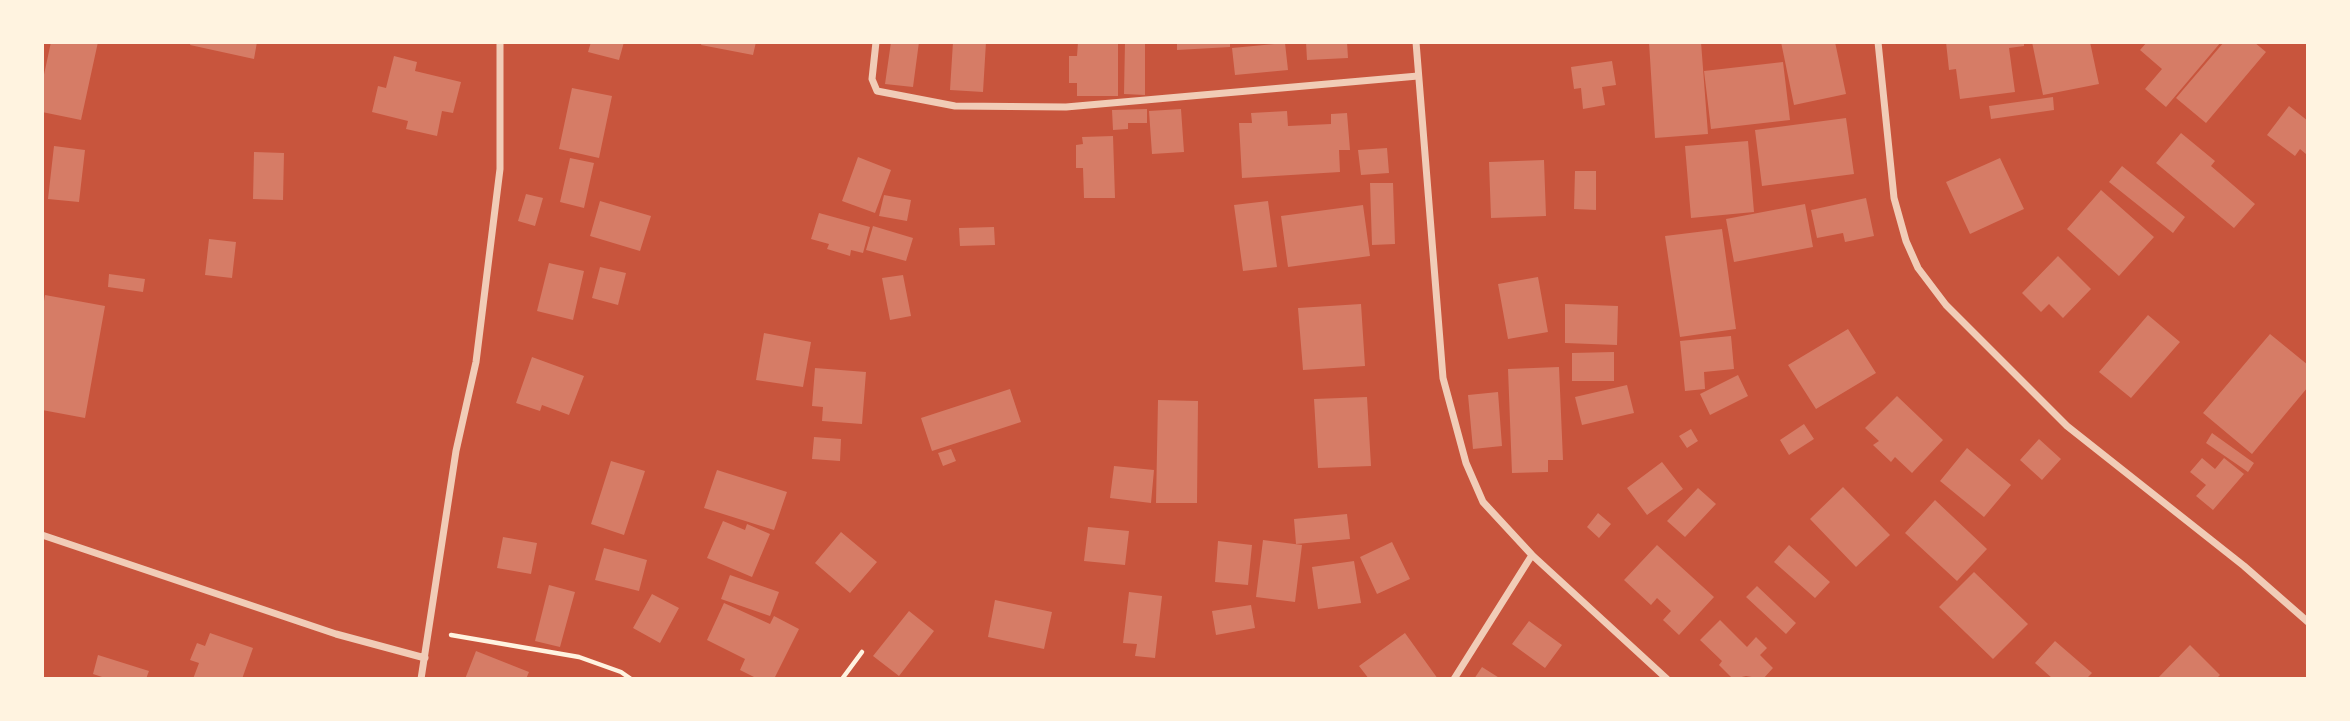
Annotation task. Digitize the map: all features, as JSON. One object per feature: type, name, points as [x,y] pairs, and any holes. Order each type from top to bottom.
[{"type":"street","points":[[421,679],[456,451],[477,362],[500,169],[500,42]]},
{"type":"street","points":[[876,42],[872,79],[877,91],[955,106],[1066,107],[1418,76]]},
{"type":"street","points":[[1416,42],[1443,378],[1466,463],[1483,502],[1532,555],[1667,679]]},
{"type":"street","points":[[1878,42],[1894,198],[1906,240],[1925,277],[1946,305],[2067,426],[2244,566],[2308,622]]},
{"type":"street","points":[[42,535],[336,634],[425,658]]},
{"type":"street","points":[[1454,679],[1532,555]]},
{"type":"path","points":[[429,631],[579,657],[621,672],[631,679]]},
{"type":"path","points":[[842,679],[862,652]]},
{"type":"building","points":[[51,42],[98,42],[81,120],[42,112],[42,84]]},
{"type":"building","points":[[191,42],[257,42],[254,59],[190,45]]},
{"type":"building","points":[[591,42],[624,42],[619,60],[588,52]]},
{"type":"building","points":[[702,42],[756,42],[753,55],[701,45]]},
{"type":"building","points":[[891,42],[919,42],[913,87],[885,84]]},
{"type":"building","points":[[953,42],[986,42],[983,92],[950,90]]},
{"type":"building","points":[[1078,42],[1118,42],[1118,96],[1077,96],[1077,83],[1069,83],[1069,56],[1077,56]]},
{"type":"building","points":[[1125,42],[1145,42],[1145,95],[1124,94]]},
{"type":"building","points":[[1177,42],[1230,42],[1230,47],[1177,50]]},
{"type":"building","points":[[1306,42],[1347,42],[1348,58],[1307,60]]},
{"type":"building","points":[[1649,42],[1701,42],[1708,134],[1655,138]]},
{"type":"building","points":[[1781,42],[1835,42],[1846,94],[1794,105]]},
{"type":"building","points":[[1946,42],[2024,42],[2024,46],[2009,48],[2015,92],[1960,99],[1956,69],[1949,70]]},
{"type":"building","points":[[2032,42],[2090,42],[2099,84],[2043,95]]},
{"type":"building","points":[[2147,42],[2221,42],[2166,107],[2145,89],[2162,69],[2140,50]]},
{"type":"building","points":[[2224,42],[2254,42],[2266,52],[2206,123],[2176,98]]},
{"type":"building","points":[[1285,43],[1288,70],[1235,75],[1232,48]]},
{"type":"building","points":[[394,56],[417,62],[415,71],[461,82],[453,113],[442,111],[437,136],[406,129],[408,121],[372,112],[378,86],[386,88]]},
{"type":"building","points":[[1612,61],[1616,85],[1602,87],[1605,105],[1583,109],[1581,88],[1574,89],[1571,67]]},
{"type":"building","points":[[1783,62],[1790,120],[1711,129],[1704,71]]},
{"type":"building","points":[[572,88],[612,96],[599,158],[559,149]]},
{"type":"building","points":[[2053,97],[2054,110],[1991,119],[1989,106]]},
{"type":"building","points":[[2289,106],[2308,121],[2306,154],[2300,149],[2295,156],[2267,135]]},
{"type":"building","points":[[1147,109],[1147,123],[1128,123],[1128,129],[1113,130],[1112,110]]},
{"type":"building","points":[[1181,109],[1184,152],[1152,154],[1149,111]]},
{"type":"building","points":[[1287,111],[1288,126],[1331,124],[1331,114],[1347,113],[1350,150],[1339,150],[1340,172],[1242,178],[1239,123],[1252,123],[1251,113]]},
{"type":"building","points":[[1846,118],[1854,174],[1762,186],[1755,130]]},
{"type":"building","points":[[2181,133],[2215,161],[2211,166],[2255,204],[2234,228],[2156,163]]},
{"type":"building","points":[[1113,136],[1115,198],[1084,198],[1083,168],[1076,168],[1076,145],[1083,144],[1082,137]]},
{"type":"building","points":[[1748,141],[1754,212],[1691,218],[1685,146]]},
{"type":"building","points":[[54,146],[85,150],[79,202],[48,199]]},
{"type":"building","points":[[1387,148],[1389,173],[1361,175],[1358,150]]},
{"type":"building","points":[[254,152],[284,153],[283,200],[253,199]]},
{"type":"building","points":[[858,157],[891,170],[875,213],[842,201]]},
{"type":"building","points":[[570,158],[594,163],[584,208],[560,202]]},
{"type":"building","points":[[2000,158],[2024,209],[1970,234],[1946,182]]},
{"type":"building","points":[[1544,160],[1546,216],[1491,218],[1489,162]]},
{"type":"building","points":[[2122,166],[2185,217],[2173,233],[2109,182]]},
{"type":"building","points":[[1575,171],[1596,171],[1596,210],[1574,209]]},
{"type":"building","points":[[1370,183],[1393,183],[1395,244],[1372,245]]},
{"type":"building","points":[[2101,190],[2154,237],[2119,276],[2067,229]]},
{"type":"building","points":[[526,194],[543,198],[535,226],[518,221]]},
{"type":"building","points":[[884,195],[911,200],[907,221],[879,216]]},
{"type":"building","points":[[1866,198],[1874,236],[1845,242],[1843,233],[1817,238],[1811,210]]},
{"type":"building","points":[[600,201],[651,216],[640,251],[590,236]]},
{"type":"building","points":[[1268,201],[1277,267],[1243,271],[1234,205]]},
{"type":"building","points":[[1805,204],[1813,247],[1734,262],[1726,219]]},
{"type":"building","points":[[1363,205],[1370,256],[1288,267],[1281,216]]},
{"type":"building","points":[[819,213],[870,227],[863,253],[851,250],[850,256],[827,249],[829,244],[811,239]]},
{"type":"building","points":[[873,226],[913,238],[906,261],[866,250]]},
{"type":"building","points":[[994,227],[995,245],[960,246],[959,228]]},
{"type":"building","points":[[1722,229],[1736,329],[1680,337],[1665,236]]},
{"type":"building","points":[[209,239],[236,242],[232,278],[205,275]]},
{"type":"building","points":[[2058,256],[2091,289],[2063,318],[2049,304],[2041,312],[2022,293]]},
{"type":"building","points":[[549,263],[584,271],[573,320],[537,311]]},
{"type":"building","points":[[600,267],[626,273],[618,305],[592,298]]},
{"type":"building","points":[[109,274],[145,279],[143,292],[108,287]]},
{"type":"building","points":[[903,275],[911,316],[890,320],[882,278]]},
{"type":"building","points":[[1538,277],[1548,332],[1508,339],[1498,284]]},
{"type":"building","points":[[45,295],[105,306],[85,418],[42,410],[42,313]]},
{"type":"building","points":[[1361,304],[1365,366],[1303,370],[1298,308]]},
{"type":"building","points":[[1565,304],[1618,306],[1617,345],[1565,343]]},
{"type":"building","points":[[2148,315],[2180,342],[2131,398],[2099,372]]},
{"type":"building","points":[[1848,329],[1876,373],[1816,409],[1788,365]]},
{"type":"building","points":[[764,333],[811,342],[803,387],[756,380]]},
{"type":"building","points":[[2270,334],[2308,365],[2308,387],[2252,454],[2203,413]]},
{"type":"building","points":[[1731,336],[1734,369],[1704,372],[1705,389],[1685,391],[1680,341]]},
{"type":"building","points":[[1614,352],[1614,381],[1572,381],[1572,353]]},
{"type":"building","points":[[532,357],[584,376],[569,415],[542,405],[540,411],[516,403]]},
{"type":"building","points":[[1559,367],[1563,460],[1548,460],[1548,472],[1512,473],[1508,369]]},
{"type":"building","points":[[815,368],[866,372],[862,424],[822,421],[823,407],[812,406]]},
{"type":"building","points":[[1738,375],[1748,396],[1710,415],[1700,394]]},
{"type":"building","points":[[1627,385],[1634,413],[1582,425],[1575,397]]},
{"type":"building","points":[[1010,389],[1021,422],[932,451],[921,418]]},
{"type":"building","points":[[1498,392],[1502,446],[1473,449],[1468,395]]},
{"type":"building","points":[[1897,396],[1943,440],[1912,473],[1895,457],[1891,462],[1873,445],[1879,441],[1865,428]]},
{"type":"building","points":[[1367,397],[1371,466],[1318,468],[1314,399]]},
{"type":"building","points":[[1158,400],[1198,401],[1197,503],[1156,503]]},
{"type":"building","points":[[1804,424],[1814,439],[1789,455],[1780,440]]},
{"type":"building","points":[[1691,429],[1698,441],[1687,448],[1679,436]]},
{"type":"building","points":[[2212,433],[2254,463],[2248,472],[2206,443]]},
{"type":"building","points":[[814,437],[841,439],[840,461],[812,459]]},
{"type":"building","points":[[2039,439],[2061,459],[2042,480],[2020,460]]},
{"type":"building","points":[[1967,448],[2011,485],[1984,517],[1940,481]]},
{"type":"building","points":[[951,449],[956,461],[943,466],[938,453]]},
{"type":"building","points":[[2202,458],[2215,469],[2224,458],[2244,474],[2213,510],[2196,496],[2206,485],[2190,472]]},
{"type":"building","points":[[611,461],[645,471],[624,535],[591,524]]},
{"type":"building","points":[[1662,462],[1683,489],[1647,515],[1627,488]]},
{"type":"building","points":[[1114,466],[1154,470],[1151,503],[1110,498]]},
{"type":"building","points":[[717,470],[787,492],[774,530],[704,508]]},
{"type":"building","points":[[1843,487],[1890,535],[1856,567],[1810,519]]},
{"type":"building","points":[[1698,488],[1716,504],[1685,537],[1667,521]]},
{"type":"building","points":[[1935,500],[1987,549],[1957,581],[1905,533]]},
{"type":"building","points":[[1598,513],[1611,524],[1599,538],[1587,527]]},
{"type":"building","points":[[1347,514],[1350,539],[1296,544],[1294,519]]},
{"type":"building","points":[[723,521],[745,530],[747,524],[770,534],[752,577],[707,558]]},
{"type":"building","points":[[1088,527],[1129,531],[1125,565],[1084,561]]},
{"type":"building","points":[[841,532],[877,562],[850,593],[815,563]]},
{"type":"building","points":[[503,537],[537,543],[531,574],[497,568]]},
{"type":"building","points":[[1263,540],[1302,545],[1295,602],[1256,597]]},
{"type":"building","points":[[1218,541],[1252,545],[1248,585],[1215,582]]},
{"type":"building","points":[[1392,542],[1410,579],[1377,594],[1360,557]]},
{"type":"building","points":[[1657,545],[1714,597],[1679,635],[1663,620],[1671,611],[1657,598],[1651,605],[1624,580]]},
{"type":"building","points":[[1789,545],[1830,582],[1815,598],[1774,562]]},
{"type":"building","points":[[604,548],[647,560],[639,591],[595,580]]},
{"type":"building","points":[[1354,561],[1361,603],[1318,609],[1312,567]]},
{"type":"building","points":[[1974,572],[2028,624],[1993,659],[1939,607]]},
{"type":"building","points":[[730,575],[779,592],[770,616],[721,599]]},
{"type":"building","points":[[549,585],[575,592],[560,647],[535,641]]},
{"type":"building","points":[[1757,586],[1796,623],[1786,634],[1746,597]]},
{"type":"building","points":[[1129,592],[1162,596],[1155,658],[1135,656],[1137,644],[1123,643]]},
{"type":"building","points":[[652,594],[679,608],[660,643],[633,628]]},
{"type":"building","points":[[995,600],[1052,612],[1044,649],[988,637]]},
{"type":"building","points":[[724,603],[770,624],[774,616],[799,629],[774,679],[758,679],[740,670],[745,659],[707,640]]},
{"type":"building","points":[[1251,605],[1255,628],[1216,635],[1212,611]]},
{"type":"building","points":[[909,611],[934,631],[899,676],[873,656]]},
{"type":"building","points":[[1720,620],[1747,647],[1756,637],[1767,648],[1760,655],[1773,668],[1763,679],[1746,676],[1733,679],[1719,665],[1722,661],[1700,640]]},
{"type":"building","points":[[1529,621],[1562,645],[1545,668],[1512,644]]},
{"type":"building","points":[[210,633],[253,648],[242,679],[193,679],[199,663],[190,660],[197,643],[205,646]]},
{"type":"building","points":[[1405,633],[1438,679],[1369,679],[1359,666]]},
{"type":"building","points":[[2055,641],[2092,673],[2086,679],[2053,679],[2035,663]]},
{"type":"building","points":[[2190,645],[2220,675],[2216,679],[2157,679]]},
{"type":"building","points":[[476,651],[529,672],[526,679],[465,679]]},
{"type":"building","points":[[98,655],[149,671],[146,679],[108,679],[93,674]]},
{"type":"building","points":[[1482,667],[1501,679],[1474,679]]}]
